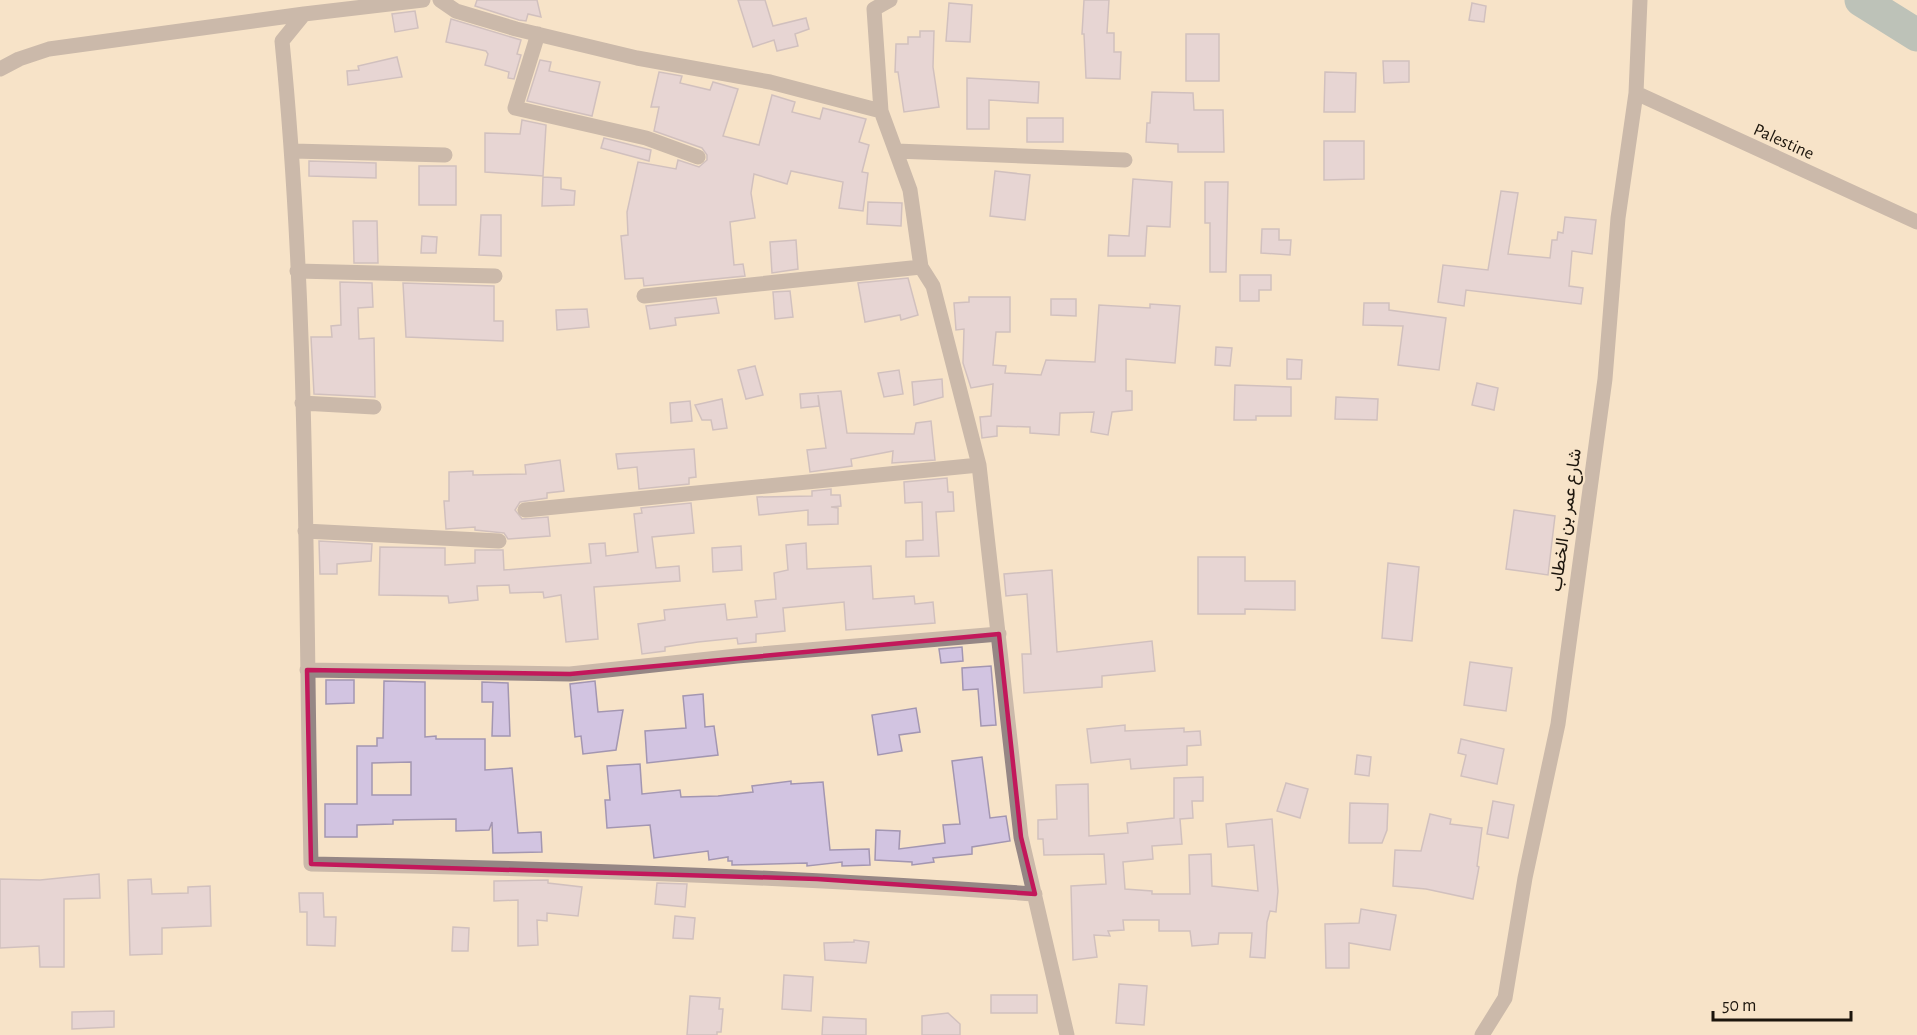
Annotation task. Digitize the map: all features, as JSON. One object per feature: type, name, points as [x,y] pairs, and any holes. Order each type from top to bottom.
[{"type":"street","points":[[0,69],[19,59],[49,49],[423,0]]},
{"type":"street","points":[[440,0],[456,11],[538,34],[637,58],[770,82],[881,111]]},
{"type":"street","points":[[890,0],[874,9],[881,111],[910,190],[921,267],[933,286],[978,465],[1021,837],[1067,1035]]},
{"type":"street","name":"شارع عمر بن الخطاب","points":[[1482,1035],[1505,998],[1525,878],[1558,724],[1605,379],[1618,218],[1636,93],[1640,5]]},
{"type":"street","points":[[304,14],[282,41],[293,151],[303,403],[311,864],[592,870],[817,879],[1035,894]]},
{"type":"street","points":[[538,34],[515,108],[646,138],[698,157]]},
{"type":"street","name":"Palestine","points":[[1636,93],[1917,222]]},
{"type":"street","points":[[293,151],[445,155]]},
{"type":"street","points":[[896,151],[1125,160]]},
{"type":"street","points":[[644,296],[921,267]]},
{"type":"street","points":[[297,271],[495,276]]},
{"type":"street","points":[[303,403],[374,407]]},
{"type":"street","points":[[525,510],[978,465]]},
{"type":"street","points":[[305,531],[499,542]]},
{"type":"street","points":[[307,670],[570,674],[764,653],[999,634]]},
{"type":"highlighted area","points":[[999,634],[1021,837],[1035,894],[817,879],[311,864],[307,670],[570,674]]},
{"type":"building","points":[[477,0],[537,0],[541,17],[528,14],[526,21],[519,20],[475,6]]},
{"type":"building","points":[[738,0],[765,0],[773,26],[806,18],[809,29],[795,34],[798,46],[777,51],[774,40],[753,47]]},
{"type":"building","points":[[1084,0],[1109,0],[1107,33],[1114,33],[1114,52],[1121,52],[1120,79],[1086,78],[1084,34],[1082,34]]},
{"type":"building","points":[[949,3],[972,5],[970,42],[946,41]]},
{"type":"building","points":[[1472,3],[1486,6],[1484,22],[1469,20]]},
{"type":"building","points":[[415,11],[418,28],[395,32],[392,14]]},
{"type":"building","points":[[451,19],[521,40],[517,54],[521,55],[514,79],[508,78],[509,72],[485,65],[488,54],[486,51],[446,42]]},
{"type":"building","points":[[920,31],[934,31],[933,67],[939,107],[904,112],[898,72],[895,72],[896,44],[908,44],[908,37],[920,37]]},
{"type":"building","points":[[1186,34],[1219,34],[1219,81],[1186,81]]},
{"type":"building","points":[[397,57],[402,77],[348,85],[347,71],[359,70],[358,66]]},
{"type":"building","points":[[540,60],[551,62],[549,71],[600,82],[592,116],[527,101]]},
{"type":"building","points":[[1383,61],[1409,61],[1409,82],[1384,83]]},
{"type":"building","points":[[659,72],[682,76],[680,83],[710,90],[713,82],[738,89],[723,136],[759,145],[772,95],[795,102],[792,112],[820,119],[823,108],[866,119],[859,142],[869,145],[862,172],[868,173],[863,211],[839,208],[843,182],[791,171],[787,184],[754,174],[751,193],[755,218],[730,222],[734,265],[743,264],[745,276],[644,286],[643,278],[625,279],[621,236],[628,235],[627,212],[638,162],[676,169],[678,160],[699,167],[707,160],[707,155],[702,148],[654,131],[659,107],[651,107]]},
{"type":"building","points":[[1325,72],[1356,73],[1355,112],[1324,112]]},
{"type":"building","points":[[967,78],[1039,82],[1038,103],[989,100],[989,129],[967,129]]},
{"type":"building","points":[[1152,92],[1193,93],[1194,110],[1223,110],[1224,152],[1178,152],[1178,144],[1146,142]]},
{"type":"building","points":[[1027,118],[1063,118],[1063,142],[1027,142]]},
{"type":"building","points":[[522,120],[546,125],[543,176],[485,172],[485,133],[520,134]]},
{"type":"building","points":[[604,138],[651,150],[649,161],[601,148]]},
{"type":"building","points":[[1324,141],[1364,141],[1364,179],[1324,180]]},
{"type":"building","points":[[309,161],[376,163],[376,178],[309,176]]},
{"type":"building","points":[[419,166],[456,166],[456,205],[419,205]]},
{"type":"building","points":[[995,171],[1030,175],[1025,220],[990,216]]},
{"type":"building","points":[[543,177],[561,178],[561,189],[575,191],[574,205],[542,206]]},
{"type":"building","points":[[1133,179],[1172,182],[1170,227],[1147,226],[1145,256],[1108,256],[1109,235],[1129,236]]},
{"type":"building","points":[[1205,182],[1228,182],[1226,272],[1210,272],[1210,223],[1205,223]]},
{"type":"building","points":[[1501,191],[1518,193],[1508,254],[1550,258],[1552,240],[1557,240],[1558,232],[1563,233],[1565,217],[1596,220],[1592,254],[1572,251],[1569,286],[1583,288],[1581,304],[1466,290],[1464,306],[1438,302],[1443,265],[1488,270]]},
{"type":"building","points":[[868,202],[902,203],[901,226],[867,224]]},
{"type":"building","points":[[481,215],[501,215],[501,256],[479,255]]},
{"type":"building","points":[[353,221],[377,221],[378,263],[354,263]]},
{"type":"building","points":[[1262,229],[1279,229],[1279,240],[1291,240],[1290,255],[1261,253]]},
{"type":"building","points":[[422,236],[437,237],[436,253],[421,253]]},
{"type":"building","points":[[796,240],[798,269],[772,273],[770,242]]},
{"type":"building","points":[[1240,275],[1271,275],[1271,290],[1259,290],[1259,301],[1240,301]]},
{"type":"building","points":[[908,278],[918,315],[901,320],[900,315],[865,322],[858,283]]},
{"type":"building","points":[[340,282],[372,283],[373,307],[358,308],[359,339],[374,338],[375,397],[314,394],[311,337],[332,337],[331,326],[341,325]]},
{"type":"building","points":[[403,283],[494,286],[494,321],[503,321],[503,341],[406,337]]},
{"type":"building","points":[[790,291],[793,317],[775,319],[773,292]]},
{"type":"building","points":[[969,297],[1010,297],[1010,332],[996,332],[993,365],[1006,366],[1005,373],[1041,375],[1046,360],[1095,362],[1099,305],[1150,308],[1150,304],[1180,306],[1175,363],[1126,359],[1126,391],[1132,391],[1132,410],[1112,412],[1108,435],[1091,432],[1094,412],[1060,413],[1059,435],[1030,433],[1030,427],[997,426],[997,436],[982,438],[980,417],[991,416],[993,384],[971,388],[963,363],[964,329],[956,330],[954,303],[969,302]]},
{"type":"building","points":[[716,298],[719,313],[675,318],[676,325],[650,329],[646,306]]},
{"type":"building","points":[[1051,299],[1076,299],[1076,316],[1051,315]]},
{"type":"building","points":[[1364,303],[1389,303],[1389,310],[1446,318],[1439,370],[1398,365],[1403,326],[1363,325]]},
{"type":"building","points":[[587,309],[589,327],[557,330],[556,310]]},
{"type":"building","points":[[1216,347],[1232,348],[1230,366],[1215,365]]},
{"type":"building","points":[[1287,359],[1302,360],[1301,379],[1287,379]]},
{"type":"building","points":[[755,366],[763,395],[746,399],[738,370]]},
{"type":"building","points":[[899,370],[903,394],[884,397],[878,373]]},
{"type":"building","points":[[942,379],[943,397],[914,405],[912,382]]},
{"type":"building","points":[[1477,383],[1498,388],[1494,410],[1472,405]]},
{"type":"building","points":[[1235,385],[1291,387],[1291,416],[1256,416],[1256,420],[1234,420]]},
{"type":"building","points":[[841,391],[847,433],[914,434],[916,423],[931,421],[935,460],[892,463],[893,451],[851,459],[852,466],[810,472],[807,450],[826,448],[818,395],[819,406],[801,408],[800,394]]},
{"type":"building","points":[[1336,397],[1378,399],[1377,420],[1335,419]]},
{"type":"building","points":[[722,399],[727,428],[713,430],[711,420],[702,420],[695,405]]},
{"type":"building","points":[[690,401],[692,421],[671,423],[670,403]]},
{"type":"building","points":[[694,449],[696,477],[689,478],[689,484],[639,489],[637,467],[618,469],[616,454]]},
{"type":"building","points":[[560,460],[564,491],[547,493],[547,498],[520,502],[515,510],[522,519],[548,517],[550,536],[508,539],[504,533],[475,530],[475,527],[446,529],[444,501],[449,501],[449,472],[473,471],[473,475],[526,474],[525,465]]},
{"type":"building","points":[[947,478],[948,492],[953,492],[954,511],[936,512],[939,556],[906,557],[906,541],[923,540],[922,502],[905,503],[904,482]]},
{"type":"building","points":[[831,489],[831,495],[840,495],[841,506],[831,507],[838,508],[838,524],[808,525],[808,510],[759,515],[757,497],[812,496],[812,491]]},
{"type":"building","points":[[691,503],[694,533],[652,537],[656,568],[679,566],[680,581],[594,587],[598,639],[566,642],[561,595],[544,598],[543,592],[510,593],[509,585],[477,586],[478,600],[449,603],[448,596],[379,595],[380,547],[445,548],[445,565],[475,563],[475,550],[503,550],[504,570],[591,563],[589,544],[605,543],[606,556],[638,552],[634,514],[642,513],[641,508]]},
{"type":"building","points":[[1514,510],[1555,516],[1548,575],[1506,569]]},
{"type":"building","points":[[319,541],[372,544],[371,561],[337,564],[337,574],[320,574]]},
{"type":"building","points":[[806,543],[807,569],[871,566],[873,599],[914,596],[915,604],[933,602],[935,623],[846,630],[844,602],[783,608],[785,631],[756,634],[756,642],[738,644],[737,638],[698,642],[665,647],[665,651],[642,654],[638,624],[665,620],[664,610],[725,604],[727,620],[757,617],[755,601],[776,599],[774,573],[788,570],[786,545]]},
{"type":"building","points":[[741,546],[742,570],[713,572],[712,548]]},
{"type":"building","points":[[1198,557],[1245,557],[1245,581],[1295,581],[1295,610],[1245,609],[1245,614],[1198,614]]},
{"type":"building","points":[[1388,563],[1419,567],[1412,641],[1382,638]]},
{"type":"building","points":[[1052,570],[1057,652],[1152,641],[1155,671],[1102,676],[1102,687],[1024,693],[1022,654],[1031,654],[1027,594],[1006,596],[1004,574]]},
{"type":"building","points":[[962,647],[963,661],[941,663],[939,649]]},
{"type":"building","points":[[1470,662],[1512,668],[1506,711],[1464,705]]},
{"type":"building","points":[[991,666],[996,725],[981,726],[978,689],[963,690],[962,668]]},
{"type":"building","points":[[326,680],[354,680],[354,703],[326,704]]},
{"type":"building","points":[[384,681],[425,682],[425,737],[485,739],[485,770],[512,768],[518,833],[541,832],[542,852],[493,853],[492,822],[489,830],[456,831],[456,819],[393,820],[393,824],[357,825],[357,837],[325,837],[325,804],[357,804],[357,746],[377,746],[377,738],[383,738]],"holes":[[[411,762],[411,795],[372,795],[372,763]]]},
{"type":"building","points":[[595,681],[598,712],[623,710],[616,750],[583,754],[581,736],[575,737],[570,684]]},
{"type":"building","points":[[482,682],[508,683],[510,736],[492,736],[493,702],[482,702]]},
{"type":"building","points":[[703,694],[705,727],[714,726],[718,755],[647,763],[645,731],[686,728],[683,696]]},
{"type":"building","points":[[916,708],[920,732],[899,735],[902,751],[878,755],[872,715]]},
{"type":"building","points":[[1125,725],[1125,731],[1184,728],[1184,732],[1200,731],[1201,745],[1187,746],[1187,765],[1131,769],[1130,759],[1091,763],[1087,729]]},
{"type":"building","points":[[1461,739],[1504,749],[1497,784],[1461,776],[1466,755],[1458,753]]},
{"type":"building","points":[[1357,755],[1371,757],[1369,776],[1355,774]]},
{"type":"building","points":[[982,757],[990,818],[1006,816],[1010,841],[972,847],[972,854],[933,858],[934,862],[912,865],[912,862],[875,860],[876,830],[900,831],[899,849],[945,843],[943,825],[960,824],[952,761]]},
{"type":"building","points":[[640,764],[642,794],[680,790],[681,797],[718,796],[753,792],[752,786],[791,781],[791,784],[823,782],[830,850],[869,849],[870,865],[842,866],[842,862],[807,866],[807,863],[732,865],[728,857],[709,860],[708,851],[654,858],[650,825],[607,828],[605,800],[610,800],[607,766]]},
{"type":"building","points":[[1203,777],[1203,801],[1192,801],[1193,818],[1180,819],[1182,844],[1152,846],[1153,859],[1123,862],[1125,889],[1152,891],[1152,894],[1190,894],[1189,855],[1211,854],[1212,886],[1258,891],[1254,845],[1228,847],[1226,824],[1272,819],[1278,891],[1276,912],[1270,911],[1267,922],[1265,958],[1250,957],[1252,933],[1219,933],[1218,944],[1192,946],[1190,931],[1159,931],[1159,920],[1123,920],[1124,930],[1108,931],[1110,936],[1094,935],[1097,957],[1073,960],[1071,886],[1106,884],[1104,854],[1044,855],[1043,839],[1038,839],[1038,820],[1057,819],[1056,785],[1088,784],[1089,836],[1128,833],[1127,823],[1174,818],[1174,778]]},
{"type":"building","points":[[1286,783],[1308,789],[1300,818],[1277,811]]},
{"type":"building","points":[[1493,801],[1514,805],[1508,838],[1487,834]]},
{"type":"building","points":[[1350,803],[1388,804],[1387,830],[1382,843],[1349,843]]},
{"type":"building","points":[[1430,814],[1451,819],[1450,824],[1482,828],[1477,866],[1479,867],[1473,899],[1426,889],[1393,886],[1395,850],[1421,851]]},
{"type":"building","points":[[99,874],[100,898],[64,899],[64,967],[40,967],[39,946],[0,948],[0,879],[40,880]]},
{"type":"building","points":[[151,879],[152,894],[188,893],[188,887],[210,886],[211,926],[162,928],[162,954],[130,955],[128,880]]},
{"type":"building","points":[[548,880],[548,883],[582,887],[578,916],[547,913],[547,921],[537,920],[538,945],[518,946],[518,900],[494,901],[494,881]]},
{"type":"building","points":[[657,883],[687,884],[685,907],[655,904]]},
{"type":"building","points":[[299,893],[323,893],[324,917],[336,917],[335,946],[307,945],[307,912],[300,912]]},
{"type":"building","points":[[1361,909],[1396,915],[1390,950],[1349,943],[1349,968],[1326,968],[1325,924],[1359,923]]},
{"type":"building","points":[[675,916],[695,918],[693,939],[673,938]]},
{"type":"building","points":[[453,927],[469,928],[468,951],[452,951]]},
{"type":"building","points":[[854,940],[869,942],[866,963],[825,960],[824,943],[854,942]]},
{"type":"building","points":[[784,975],[813,977],[811,1011],[782,1009]]},
{"type":"building","points":[[1119,984],[1147,986],[1144,1025],[1116,1023]]},
{"type":"building","points":[[991,995],[1037,995],[1037,1013],[991,1013]]},
{"type":"building","points":[[690,996],[720,998],[719,1009],[723,1009],[721,1032],[717,1032],[717,1035],[687,1035]]},
{"type":"building","points":[[114,1011],[114,1027],[72,1029],[72,1012]]},
{"type":"building","points":[[948,1013],[960,1024],[960,1035],[922,1035],[922,1016]]},
{"type":"building","points":[[823,1017],[866,1019],[866,1035],[822,1035]]},
{"type":"waterway","points":[[1861,0],[1917,35]]}]
